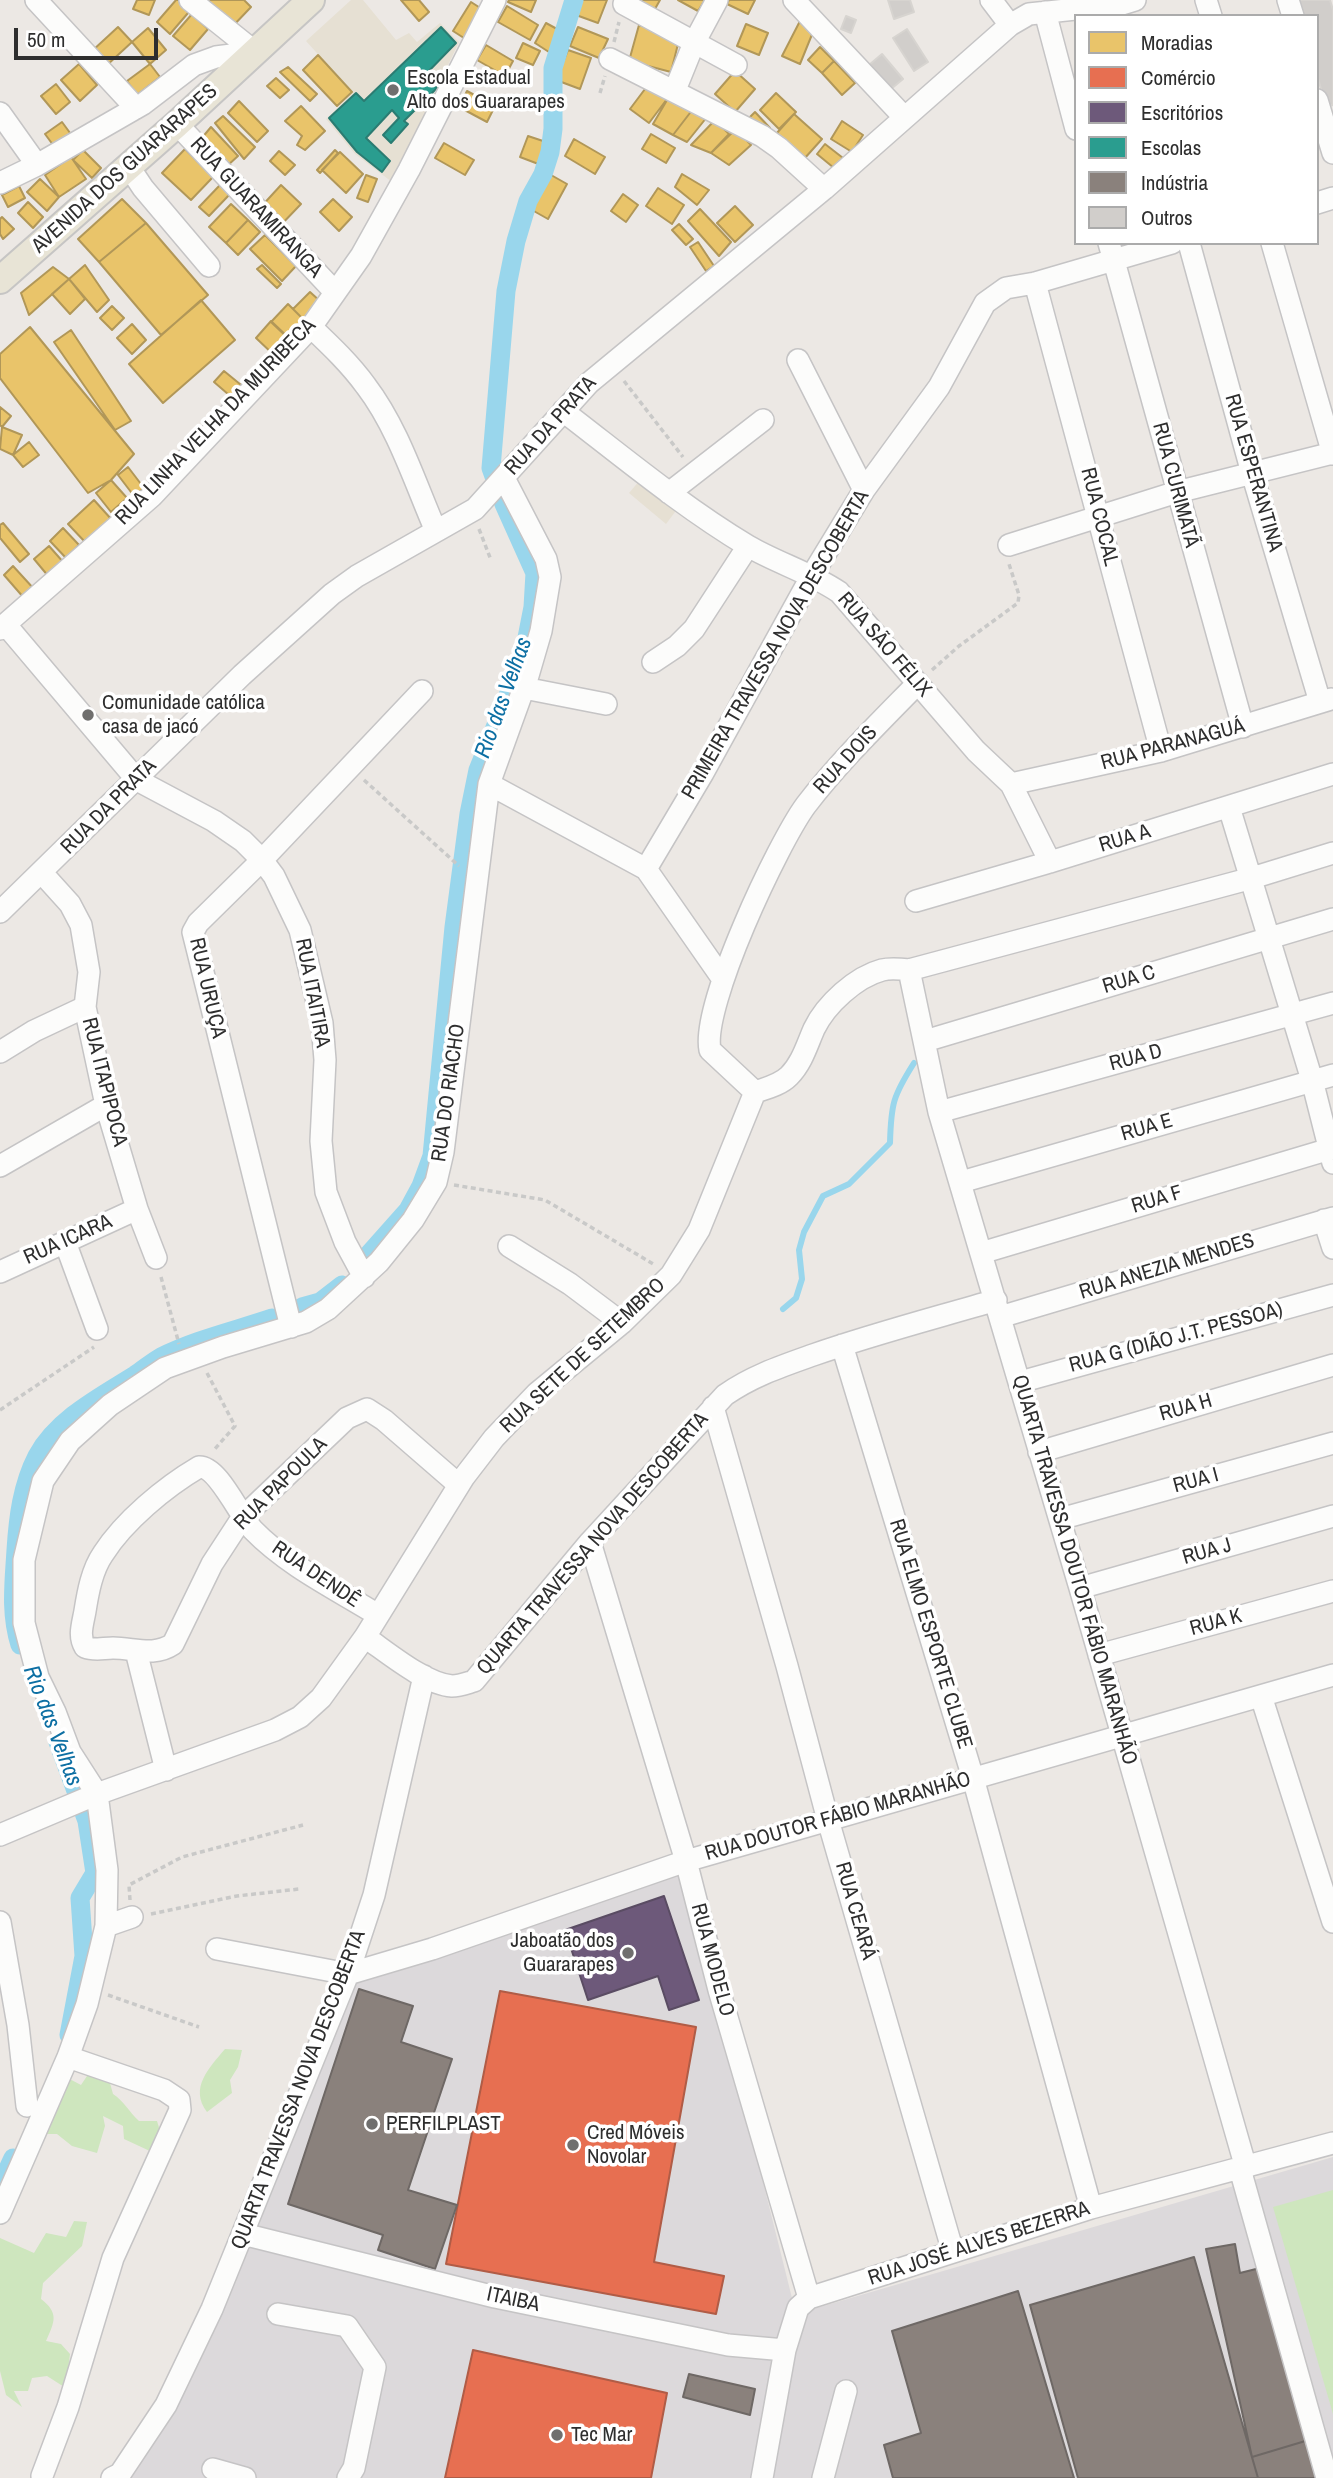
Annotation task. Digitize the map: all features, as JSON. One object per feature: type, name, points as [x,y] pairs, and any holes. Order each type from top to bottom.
[{"type":"main road","name":"AVENIDA DOS GUARARAPES","points":[[0,281],[177,124],[311,0]]},
{"type":"street","points":[[36,0],[136,108]]},
{"type":"street","points":[[190,0],[255,52]]},
{"type":"street","name":"RUA LINHA VELHA DA MURIBECA","points":[[3,627],[152,496],[311,327],[361,256],[409,170],[495,0]]},
{"type":"street","points":[[675,90],[717,0]]},
{"type":"street","points":[[794,0],[904,117]]},
{"type":"street","points":[[991,0],[1010,25]]},
{"type":"street","points":[[624,4],[736,65]]},
{"type":"street","name":"RUA DA PRATA","points":[[0,912],[242,675],[332,594],[357,576],[472,511],[610,363],[824,189],[1010,25],[1021,17],[1045,12],[1128,7]]},
{"type":"street","points":[[1045,12],[1074,121]]},
{"type":"street","points":[[0,183],[37,166],[136,108],[194,65],[216,57],[255,52]]},
{"type":"street","points":[[610,59],[762,136],[824,189]]},
{"type":"street","points":[[1319,107],[1333,153]]},
{"type":"street","points":[[0,113],[37,166]]},
{"type":"street","name":"RUA GUARAMIRANGA","points":[[177,124],[335,292]]},
{"type":"street","points":[[129,167],[143,188],[209,266]]},
{"type":"street","points":[[1035,283],[1111,252],[1158,245]]},
{"type":"street","name":"RUA ESPERANTINA","points":[[1190,245],[1252,473],[1326,701]]},
{"type":"street","points":[[1009,545],[1177,492],[1333,453],[1273,245]]},
{"type":"street","name":"RUA CURIMATÃ","points":[[1111,252],[1243,727]]},
{"type":"street","name":"PRIMEIRA TRAVESSA NOVA DESCOBERTA","points":[[646,869],[811,577],[864,490],[939,387],[985,303],[1006,288],[1035,283]]},
{"type":"street","name":"RUA COCAL","points":[[1035,283],[1161,751]]},
{"type":"street","points":[[311,327],[343,358],[367,387],[399,444],[436,531]]},
{"type":"street","points":[[798,360],[864,490]]},
{"type":"street","name":"RUA SÃO FÉLIX","points":[[563,411],[669,493],[748,546],[824,582],[846,599],[976,751],[1011,784],[1050,862]]},
{"type":"street","points":[[669,493],[763,420]]},
{"type":"street","name":"RUA DO RIACHO","points":[[93,1796],[70,1752],[38,1677],[24,1623],[24,1560],[43,1481],[70,1441],[110,1405],[164,1368],[306,1322],[328,1308],[360,1270],[413,1220],[436,1182],[443,1152],[489,785],[524,688],[541,631],[550,576],[545,559],[499,483]]},
{"type":"street","points":[[653,662],[677,646],[694,629],[748,546]]},
{"type":"street","points":[[3,627],[137,780]]},
{"type":"street","name":"RUA DOIS","points":[[755,1092],[710,1050],[709,1033],[722,978],[765,880],[804,808],[852,751],[918,683]]},
{"type":"street","points":[[524,688],[606,704]]},
{"type":"street","name":"RUA URUÇA","points":[[291,1327],[193,933],[198,923],[262,860],[422,691]]},
{"type":"street","name":"RUA PARANAGUÁ","points":[[1011,784],[1161,751],[1326,701]]},
{"type":"street","name":"RUA A","points":[[916,901],[1333,774]]},
{"type":"street","name":"RUA ITAITIRA","points":[[137,780],[214,821],[243,841],[274,877],[300,930],[322,1023],[326,1060],[321,1141],[326,1192],[345,1242],[360,1270]]},
{"type":"street","points":[[489,785],[646,869],[722,978]]},
{"type":"street","points":[[1229,807],[1332,1153]]},
{"type":"street","points":[[755,1092],[771,1087],[789,1076],[798,1065],[822,1015],[849,988],[872,974],[885,969],[909,970],[1252,878],[1333,853]]},
{"type":"street","name":"RUA ITAPIPOCA","points":[[42,873],[70,904],[81,926],[89,972],[85,1007],[106,1105],[137,1209],[156,1258]]},
{"type":"street","name":"RUA C","points":[[925,1041],[1333,919]]},
{"type":"street","name":"QUARTA TRAVESSA DOUTOR FÁBIO MARANHÃO","points":[[909,970],[939,1112],[1080,1588],[1327,2478]]},
{"type":"street","name":"RUA D","points":[[939,1112],[1333,1003]]},
{"type":"street","points":[[0,1052],[34,1031],[85,1007]]},
{"type":"street","name":"RUA E","points":[[961,1182],[1333,1075]]},
{"type":"street","name":"RUA SETE DE SETEMBRO","points":[[0,1835],[93,1796],[275,1730],[300,1717],[321,1698],[365,1637],[459,1485],[494,1438],[537,1393],[622,1323],[671,1275],[699,1230],[755,1092]]},
{"type":"street","points":[[0,1166],[106,1105]]},
{"type":"street","name":"RUA F","points":[[981,1253],[1332,1153]]},
{"type":"street","name":"RUA ICARA","points":[[0,1272],[137,1209]]},
{"type":"street","points":[[1329,1219],[1333,1248]]},
{"type":"street","name":"RUA ANEZIA MENDES","points":[[998,1308],[1329,1219]]},
{"type":"street","points":[[65,1242],[97,1329]]},
{"type":"street","points":[[509,1246],[570,1284],[622,1323]]},
{"type":"street","name":"RUA G (DIÃO J.T. PESSOA)","points":[[1020,1382],[1333,1295]]},
{"type":"street","name":"QUARTA TRAVESSA NOVA DESCOBERTA","points":[[365,1637],[424,1676],[451,1686],[474,1681],[590,1542],[713,1406],[741,1384],[767,1371],[842,1345],[998,1308]]},
{"type":"street","name":"RUA ELMO ESPORTE CLUBE","points":[[842,1345],[973,1778],[1091,2208]]},
{"type":"street","name":"RUA H","points":[[1039,1452],[1333,1364]]},
{"type":"street","name":"RUA CEARÁ","points":[[713,1406],[828,1820],[953,2252]]},
{"type":"street","name":"RUA PAPOULA","points":[[136,1651],[156,1651],[173,1644],[212,1564],[242,1518],[347,1418],[367,1409],[384,1420],[459,1485]]},
{"type":"street","name":"RUA I","points":[[1060,1519],[1333,1443]]},
{"type":"street","points":[[166,1770],[136,1651],[91,1649],[83,1644],[81,1632],[96,1566],[103,1554],[119,1534],[158,1496],[202,1467]]},
{"type":"street","name":"RUA DENDÊ","points":[[202,1467],[216,1475],[242,1518],[261,1538],[294,1563],[378,1615]]},
{"type":"street","name":"RUA J","points":[[1080,1588],[1333,1516]]},
{"type":"street","name":"RUA MODELO","points":[[590,1542],[686,1861],[719,1990],[809,2298]]},
{"type":"street","name":"RUA K","points":[[1099,1655],[1333,1591]]},
{"type":"street","name":"RUA DOUTOR FÁBIO MARANHÃO","points":[[348,1974],[432,1949],[686,1861],[1333,1675]]},
{"type":"street","name":"QUARTA TRAVESSA NOVA DESCOBERTA","points":[[112,2478],[120,2474],[166,2405],[212,2309],[348,1974],[374,1895],[424,1676]]},
{"type":"street","points":[[1261,1696],[1333,1922]]},
{"type":"street","points":[[0,2213],[68,2057],[87,2004],[106,1926],[107,1870],[93,1796]]},
{"type":"street","points":[[106,1926],[132,1917]]},
{"type":"street","points":[[0,1924],[9,2026],[27,2106]]},
{"type":"street","points":[[217,1949],[348,1974]]},
{"type":"street","points":[[46,2477],[108,2271],[175,2122],[180,2105],[177,2098],[164,2090],[68,2057]]},
{"type":"street","name":"RUA JOSÉ ALVES BEZERRA","points":[[809,2298],[1091,2208],[1333,2143]]},
{"type":"street","name":"ITAIBA","points":[[243,2234],[495,2297],[728,2345],[785,2350]]},
{"type":"street","points":[[762,2478],[785,2350],[799,2308],[809,2298]]},
{"type":"street","points":[[278,2314],[347,2326],[375,2367],[354,2468],[348,2478]]},
{"type":"street","points":[[823,2478],[846,2391]]},
{"type":"street","points":[[212,2469],[245,2478]]},
{"type":"path","points":[[610,363],[695,473]]},
{"type":"path","points":[[472,511],[491,560]]},
{"type":"path","points":[[918,683],[958,646],[1018,603],[1019,595],[1004,550],[1009,545]]},
{"type":"path","points":[[350,767],[455,862]]},
{"type":"path","points":[[436,1182],[545,1200],[671,1275]]},
{"type":"path","points":[[156,1258],[178,1341]]},
{"type":"path","points":[[0,1410],[92,1348],[98,1341],[97,1329]]},
{"type":"path","points":[[197,1356],[235,1426],[202,1467]]},
{"type":"path","points":[[299,1889],[237,1896],[132,1917],[129,1885],[182,1857],[303,1825]]},
{"type":"path","points":[[87,2004],[96,1991],[199,2026]]},
{"type":"shaded area","name":"Escola Estadual Alto dos Guararapes","points":[[351,0],[363,0],[396,40],[409,33],[417,42],[440,23],[459,42],[392,182],[355,154],[326,119],[353,93],[306,41]]},
{"type":"shaded area","points":[[646,473],[681,504],[666,524],[629,493]]},
{"type":"shaded area","points":[[684,1866],[796,2314],[1333,2157],[1333,2478],[129,2478],[168,2415],[354,1975]]},
{"type":"green space","points":[[225,2049],[242,2050],[238,2067],[230,2080],[232,2093],[207,2112],[200,2095],[203,2079]]},
{"type":"green space","points":[[91,2070],[108,2076],[113,2094],[139,2121],[157,2121],[161,2134],[152,2152],[124,2139],[123,2126],[103,2116],[105,2126],[97,2153],[72,2146],[57,2134],[47,2134],[28,2159],[62,2075],[81,2085]]},
{"type":"green space","points":[[1333,2190],[1333,2414],[1273,2207]]},
{"type":"green space","points":[[74,2221],[87,2222],[82,2246],[43,2283],[41,2299],[51,2309],[54,2318],[46,2341],[61,2344],[70,2354],[68,2370],[76,2382],[72,2392],[47,2376],[32,2378],[28,2391],[14,2391],[22,2407],[6,2395],[0,2371],[0,2238],[34,2253],[46,2233],[66,2237]]},
{"type":"building: Moradias","points":[[137,0],[155,0],[149,15],[133,9]]},
{"type":"building: Moradias","points":[[176,0],[186,0],[194,6],[170,34],[157,22]]},
{"type":"building: Moradias","points":[[203,0],[244,0],[251,7],[231,28]]},
{"type":"building: Moradias","points":[[401,0],[419,0],[429,12],[419,21]]},
{"type":"building: Moradias","points":[[536,0],[531,12],[508,2]]},
{"type":"building: Moradias","points":[[582,0],[607,0],[598,23],[576,15]]},
{"type":"building: Moradias","points":[[640,0],[660,0],[651,16],[635,8]]},
{"type":"building: Moradias","points":[[678,0],[705,0],[698,11]]},
{"type":"building: Moradias","points":[[729,0],[755,0],[748,14],[727,4]]},
{"type":"building: Moradias","points":[[471,2],[485,11],[467,40],[453,31]]},
{"type":"building: Moradias","points":[[507,6],[538,25],[530,40],[498,22]]},
{"type":"building: Moradias","points":[[192,14],[208,29],[190,50],[173,36]]},
{"type":"building: Moradias","points":[[800,21],[813,32],[800,64],[782,56]]},
{"type":"building: Moradias","points":[[546,23],[557,29],[552,54],[535,43]]},
{"type":"building: Moradias","points":[[746,24],[768,33],[759,55],[737,46]]},
{"type":"building: Moradias","points":[[639,25],[680,36],[671,72],[629,61]]},
{"type":"building: Moradias","points":[[118,27],[132,42],[106,66],[92,51]]},
{"type":"building: Moradias","points":[[578,27],[608,39],[599,58],[570,46]]},
{"type":"building: Moradias","points":[[148,28],[166,50],[150,64],[132,42]]},
{"type":"building: Moradias","points":[[523,43],[540,51],[533,65],[516,58]]},
{"type":"building: Moradias","points":[[486,45],[513,61],[505,76],[477,60]]},
{"type":"building: Moradias","points":[[820,47],[834,61],[822,73],[808,60]]},
{"type":"building: Moradias","points":[[568,50],[591,58],[580,89],[556,80]]},
{"type":"building: Moradias","points":[[318,55],[352,92],[337,106],[303,70]]},
{"type":"building: Moradias","points":[[834,61],[855,83],[842,95],[822,73]]},
{"type":"building: Moradias","points":[[79,64],[97,85],[80,101],[61,80]]},
{"type":"building: Moradias","points":[[150,64],[160,77],[137,95],[127,81]]},
{"type":"building: Moradias","points":[[288,67],[317,94],[310,101],[280,72]]},
{"type":"building: Moradias","points":[[735,71],[755,89],[735,112],[715,94]]},
{"type":"building: Moradias","points":[[276,78],[289,90],[280,98],[267,86]]},
{"type":"building: Moradias","points":[[651,81],[670,95],[649,123],[630,109]]},
{"type":"building: Moradias","points":[[56,84],[70,102],[56,114],[41,96]]},
{"type":"building: Moradias","points":[[467,91],[495,106],[487,122],[459,107]]},
{"type":"building: Moradias","points":[[776,93],[796,112],[779,129],[760,110]]},
{"type":"building: Moradias","points":[[670,95],[693,109],[673,135],[653,124]]},
{"type":"building: Moradias","points":[[239,101],[268,131],[257,142],[228,113]]},
{"type":"building: Moradias","points":[[301,106],[325,131],[305,150],[297,145],[302,136],[285,121]]},
{"type":"building: Moradias","points":[[693,109],[707,117],[687,142],[673,135]]},
{"type":"building: Moradias","points":[[755,112],[770,128],[765,134],[749,118]]},
{"type":"building: Moradias","points":[[794,114],[822,139],[804,159],[776,134]]},
{"type":"building: Moradias","points":[[223,116],[255,147],[244,159],[215,123]]},
{"type":"building: Moradias","points":[[715,120],[729,134],[711,153],[691,145]]},
{"type":"building: Moradias","points":[[842,121],[863,135],[852,152],[831,139]]},
{"type":"building: Moradias","points":[[62,122],[73,137],[56,149],[45,134]]},
{"type":"building: Moradias","points":[[211,127],[238,156],[227,166],[201,139]]},
{"type":"building: Moradias","points":[[736,129],[751,145],[729,165],[711,153]]},
{"type":"building: Moradias","points":[[651,134],[675,148],[666,163],[642,149]]},
{"type":"building: Moradias","points":[[528,136],[549,143],[541,165],[520,157]]},
{"type":"building: Moradias","points":[[574,139],[605,157],[595,174],[565,156]]},
{"type":"building: Moradias","points":[[444,143],[474,160],[465,175],[435,158]]},
{"type":"building: Moradias","points":[[825,144],[843,158],[834,168],[817,154]]},
{"type":"building: Moradias","points":[[185,149],[213,177],[191,200],[162,173]]},
{"type":"building: Moradias","points":[[83,150],[101,168],[92,178],[73,160]]},
{"type":"building: Moradias","points":[[335,150],[338,153],[320,173],[317,170]]},
{"type":"building: Moradias","points":[[279,151],[295,165],[285,175],[270,161]]},
{"type":"building: Moradias","points":[[340,152],[363,174],[346,193],[322,170]]},
{"type":"building: Moradias","points":[[71,157],[86,179],[59,197],[45,175]]},
{"type":"building: Moradias","points":[[682,174],[709,190],[697,205],[675,187]]},
{"type":"building: Moradias","points":[[366,175],[377,179],[368,202],[357,198]]},
{"type":"building: Moradias","points":[[551,175],[567,184],[548,219],[532,210]]},
{"type":"building: Moradias","points":[[40,179],[59,197],[47,211],[27,192]]},
{"type":"building: Moradias","points":[[220,185],[230,194],[209,216],[199,207]]},
{"type":"building: Moradias","points":[[281,185],[301,204],[278,228],[259,209]]},
{"type":"building: Moradias","points":[[19,186],[25,198],[8,207],[2,195]]},
{"type":"building: Moradias","points":[[658,188],[684,205],[672,224],[646,206]]},
{"type":"building: Moradias","points":[[623,194],[638,205],[626,222],[611,211]]},
{"type":"building: Moradias","points":[[122,199],[146,223],[99,262],[78,239]]},
{"type":"building: Moradias","points":[[333,199],[352,217],[339,231],[320,212]]},
{"type":"building: Moradias","points":[[28,202],[43,217],[33,228],[18,213]]},
{"type":"building: Moradias","points":[[231,204],[248,220],[226,243],[209,227]]},
{"type":"building: Moradias","points":[[735,206],[753,225],[735,242],[717,223]]},
{"type":"building: Moradias","points":[[700,209],[731,242],[719,256],[688,221]]},
{"type":"building: Moradias","points":[[2,217],[14,229],[3,239],[0,234]]},
{"type":"building: Moradias","points":[[248,220],[260,232],[238,255],[226,243]]},
{"type":"building: Moradias","points":[[146,223],[208,295],[161,335],[99,262]]},
{"type":"building: Moradias","points":[[679,224],[693,239],[686,245],[672,230]]},
{"type":"building: Moradias","points":[[265,235],[296,266],[282,281],[250,249]]},
{"type":"building: Moradias","points":[[698,242],[714,266],[706,271],[690,247]]},
{"type":"building: Moradias","points":[[85,265],[109,300],[97,312],[69,279]]},
{"type":"building: Moradias","points":[[262,265],[281,284],[277,288],[257,269]]},
{"type":"building: Moradias","points":[[53,267],[69,279],[29,315],[21,293]]},
{"type":"building: Moradias","points":[[69,279],[85,299],[70,314],[52,294]]},
{"type":"building: Moradias","points":[[310,292],[321,302],[304,320],[293,309]]},
{"type":"building: Moradias","points":[[201,300],[235,340],[163,403],[129,364]]},
{"type":"building: Moradias","points":[[288,304],[308,324],[291,341],[271,322]]},
{"type":"building: Moradias","points":[[112,306],[124,318],[112,330],[100,318]]},
{"type":"building: Moradias","points":[[271,321],[291,340],[275,356],[256,338]]},
{"type":"building: Moradias","points":[[132,324],[146,340],[132,354],[117,338]]},
{"type":"building: Moradias","points":[[30,327],[134,454],[111,480],[88,493],[0,378],[0,354]]},
{"type":"building: Moradias","points":[[71,330],[131,421],[115,430],[54,342]]},
{"type":"building: Moradias","points":[[224,371],[246,389],[236,401],[214,382]]},
{"type":"building: Moradias","points":[[0,407],[11,416],[2,427],[0,425]]},
{"type":"building: Moradias","points":[[2,427],[22,435],[13,455],[0,449]]},
{"type":"building: Moradias","points":[[29,442],[39,455],[23,467],[13,455]]},
{"type":"building: Moradias","points":[[128,467],[144,488],[134,496],[118,475]]},
{"type":"building: Moradias","points":[[111,480],[127,498],[111,512],[96,493]]},
{"type":"building: Moradias","points":[[94,500],[112,520],[86,543],[68,524]]},
{"type":"building: Moradias","points":[[3,523],[29,554],[20,562],[0,538],[0,525]]},
{"type":"building: Moradias","points":[[63,528],[79,545],[66,558],[50,541]]},
{"type":"building: Moradias","points":[[49,546],[64,563],[49,577],[34,559]]},
{"type":"building: Moradias","points":[[13,566],[34,589],[24,598],[4,575]]},
{"type":"building: Comércio","name":"Cred Móveis Novolar","points":[[500,1991],[696,2027],[654,2262],[724,2276],[716,2314],[446,2264]]},
{"type":"building: Comércio","name":"Tec Mar","points":[[473,2350],[667,2393],[651,2478],[445,2478]]},
{"type":"building: Escritórios","name":"Jaboatão dos Guararapes","points":[[664,1896],[699,2000],[669,2010],[658,1976],[588,2000],[565,1930]]},
{"type":"building: Escolas","points":[[441,27],[456,43],[424,76],[437,88],[404,121],[408,124],[391,143],[383,135],[399,118],[392,110],[366,138],[390,161],[382,172],[357,152],[329,118],[356,93],[364,101]]},
{"type":"building: Indústria","name":"PERFILPLAST","points":[[359,1989],[413,2006],[401,2042],[452,2059],[408,2190],[457,2205],[435,2269],[378,2250],[383,2235],[288,2204]]},
{"type":"building: Indústria","points":[[1235,2244],[1240,2273],[1264,2267],[1312,2439],[1252,2457],[1206,2249]]},
{"type":"building: Indústria","points":[[1194,2257],[1258,2478],[1078,2478],[1030,2305]]},
{"type":"building: Indústria","points":[[1018,2291],[1074,2478],[893,2478],[884,2445],[921,2433],[892,2331]]},
{"type":"building: Indústria","points":[[689,2374],[755,2389],[750,2415],[683,2397]]},
{"type":"building: Indústria","points":[[1312,2439],[1323,2478],[1258,2478],[1252,2457]]},
{"type":"building: Outros","points":[[888,0],[910,0],[914,12],[894,19]]},
{"type":"building: Outros","points":[[1296,0],[1330,0],[1333,10],[1333,105],[1326,107],[1319,82],[1319,14],[1300,14]]},
{"type":"building: Outros","points":[[846,16],[856,20],[851,33],[841,29]]},
{"type":"building: Outros","points":[[907,29],[928,62],[914,71],[893,38]]},
{"type":"building: Outros","points":[[882,54],[903,79],[891,89],[869,65]]},
{"type":"waterway","name":"Rio das Velhas","points":[[360,1264],[408,1210],[421,1186],[432,1156],[454,927],[469,814],[478,770],[523,658],[533,607],[535,573],[491,468],[506,291],[516,241],[528,201],[543,174],[550,152],[553,129],[553,68],[574,0]]},
{"type":"waterway","points":[[783,1309],[796,1298],[802,1279],[799,1250],[804,1232],[823,1196],[849,1184],[890,1143],[894,1101],[914,1063]]},
{"type":"waterway","name":"Rio das Velhas","points":[[302,1307],[320,1302],[342,1285]]},
{"type":"waterway","name":"Rio das Velhas","points":[[20,1645],[13,1598],[18,1526],[28,1478],[46,1443],[80,1410],[161,1357],[201,1340],[272,1318]]},
{"type":"waterway","name":"Rio das Velhas","points":[[58,1742],[87,1821],[95,1873],[80,1898],[84,1956],[69,2035]]},
{"type":"waterway","name":"Rio das Velhas","points":[[0,2186],[13,2158]]},
{"type":"place","name":"Escola Estadual Alto dos Guararapes","points":[[393,90]]},
{"type":"place","name":"Comunidade católica casa de jacó","points":[[88,715]]},
{"type":"place","name":"Jaboatão dos Guararapes","points":[[628,1953]]},
{"type":"place","name":"PERFILPLAST","points":[[372,2124]]},
{"type":"place","name":"Cred Móveis Novolar","points":[[573,2145]]},
{"type":"place","name":"Tec Mar","points":[[557,2435]]}]
